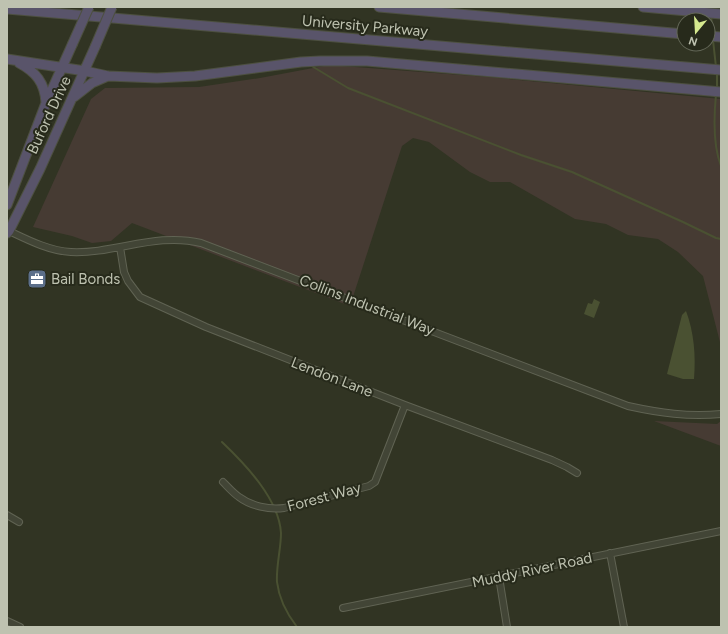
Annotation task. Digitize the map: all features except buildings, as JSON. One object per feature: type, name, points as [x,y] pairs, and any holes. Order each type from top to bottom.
[{"type":"highway","name":"Buford Drive","points":[[7,205],[46,103],[89,7]]},
{"type":"highway","name":"Buford Drive","points":[[8,232],[85,71],[112,7]]},
{"type":"highway","name":"University Parkway","points":[[379,7],[676,33]]},
{"type":"highway","points":[[643,7],[721,13]]},
{"type":"highway","name":"University Parkway","points":[[7,9],[721,70]]},
{"type":"highway","points":[[11,60],[108,76],[157,78],[178,78],[282,64],[320,61],[351,61],[719,93]]},
{"type":"highway","points":[[11,60],[33,72],[40,80],[44,90],[46,103]]},
{"type":"highway","points":[[72,99],[92,83],[108,76]]},
{"type":"street","name":"Collins Industrial Way","points":[[8,232],[51,248],[69,252],[87,252],[174,239],[201,243],[628,406],[664,414],[705,416],[721,414]]},
{"type":"street","name":"Lendon Lane","points":[[120,247],[124,272],[128,282],[140,296],[206,327],[405,405],[552,460],[577,473]]},
{"type":"street","name":"Forest Way","points":[[223,482],[239,497],[255,505],[275,509],[369,486],[375,482],[405,405]]},
{"type":"street","points":[[7,515],[19,522]]},
{"type":"street","name":"Muddy River Road","points":[[343,608],[721,531]]},
{"type":"street","points":[[610,553],[624,627]]},
{"type":"street","points":[[499,577],[507,627]]},
{"type":"street","points":[[7,621],[20,627]]},
{"type":"shaded area","points":[[329,65],[488,77],[721,99],[721,346],[703,276],[678,252],[658,239],[628,235],[606,224],[575,219],[510,182],[490,182],[470,172],[429,142],[413,138],[402,146],[350,306],[132,223],[111,241],[92,243],[72,236],[33,227],[91,99],[105,88],[199,87],[260,78]]},
{"type":"shaded area","points":[[594,299],[600,302],[594,318],[584,314],[588,303],[592,304]]},
{"type":"shaded area","points":[[686,311],[694,344],[694,379],[683,379],[667,374],[682,315]]},
{"type":"shaded area","points":[[654,421],[717,424],[721,421],[721,446]]},
{"type":"waterway","points":[[714,52],[716,67]]},
{"type":"waterway","points":[[310,65],[348,88],[521,155],[572,172],[721,239]]},
{"type":"waterway","points":[[717,72],[717,89]]},
{"type":"waterway","points":[[716,94],[715,140],[721,166]]},
{"type":"waterway","points":[[222,442],[250,471],[268,495],[279,520],[281,533],[277,570],[278,588],[284,606],[297,627]]},
{"type":"place","name":"Bail Bonds","points":[[37,279]]}]
